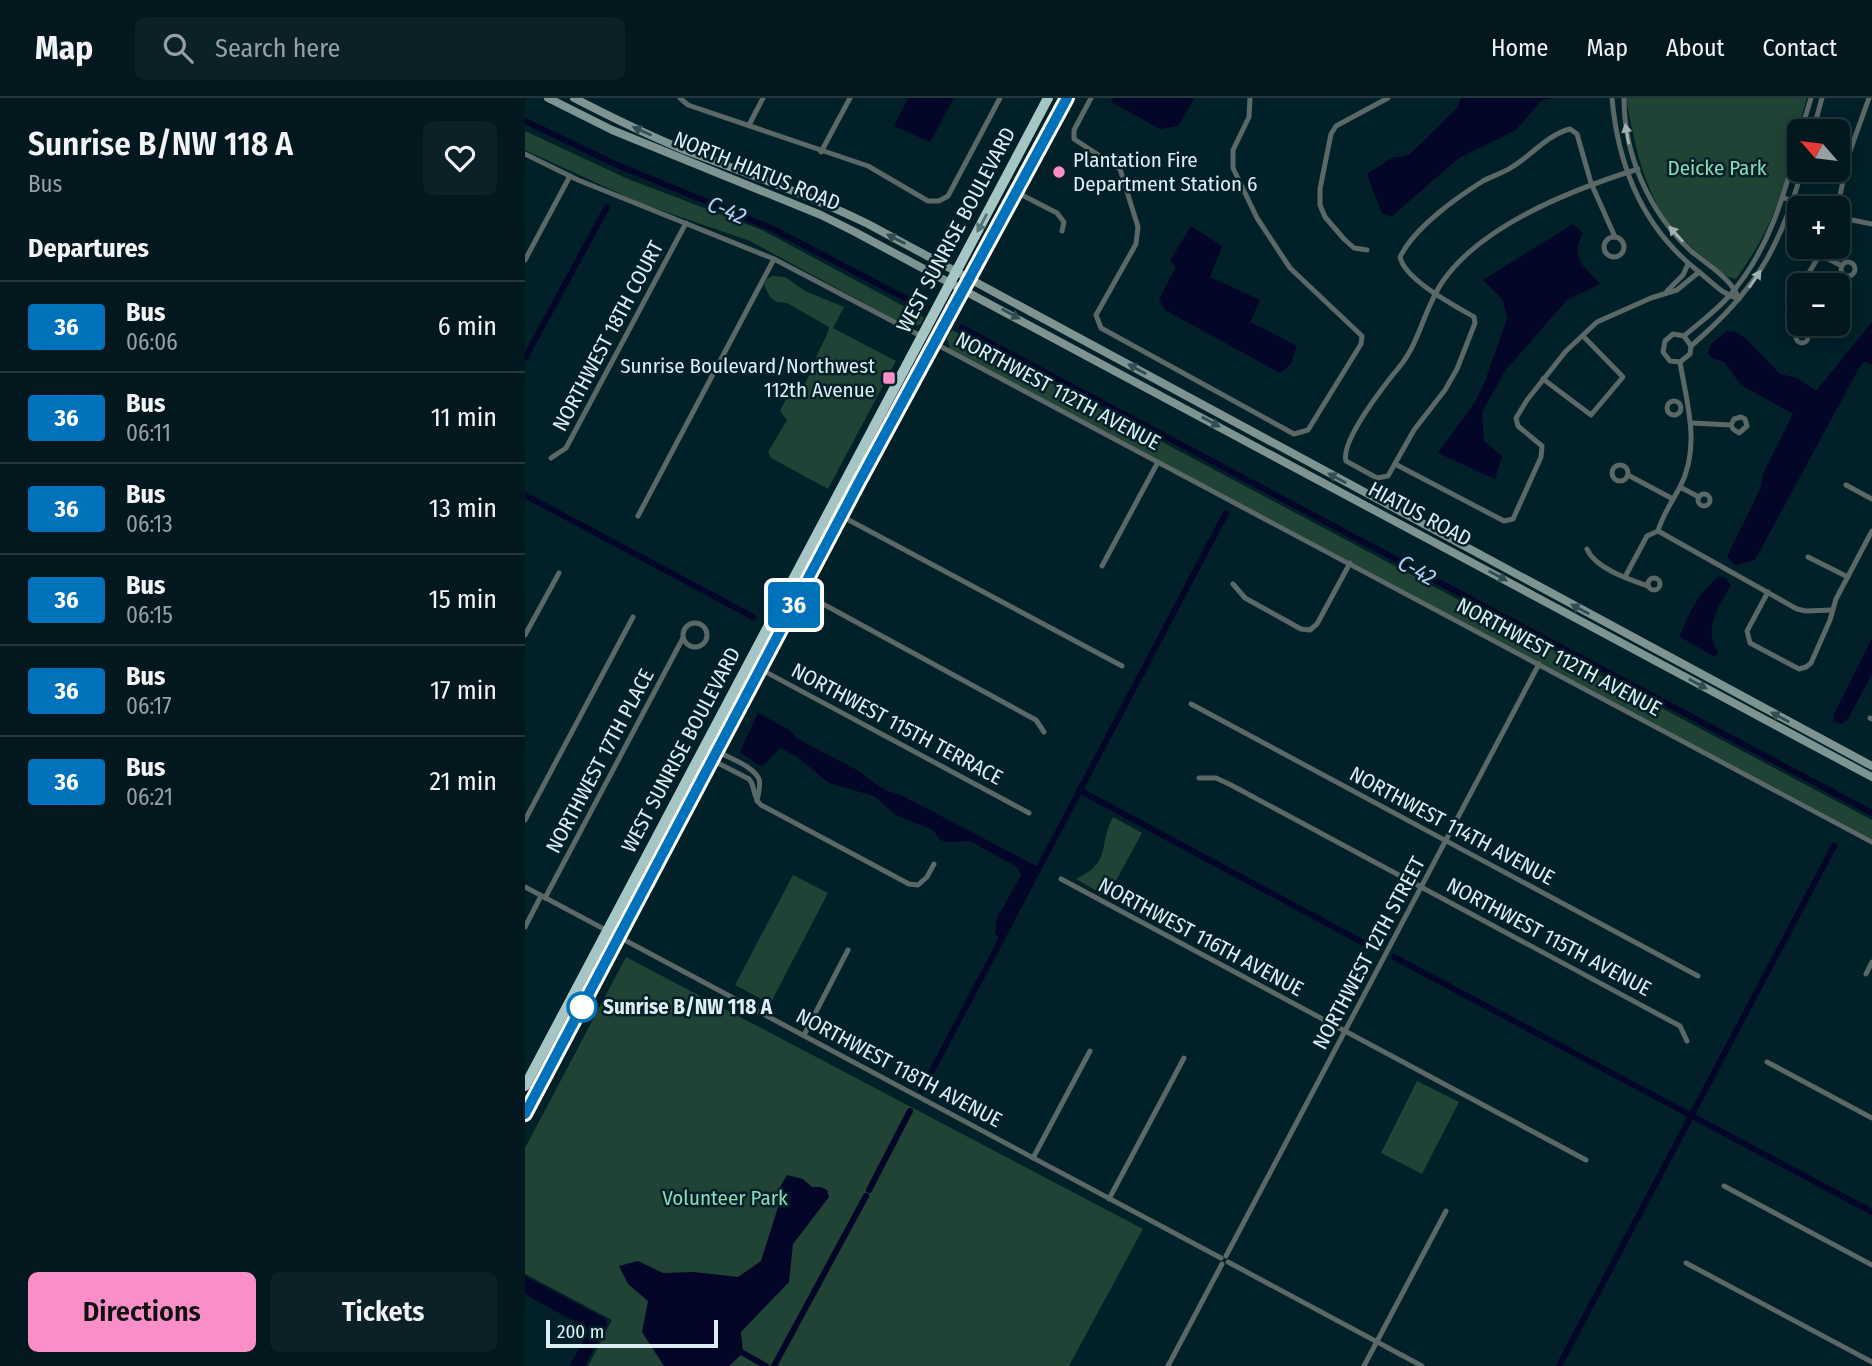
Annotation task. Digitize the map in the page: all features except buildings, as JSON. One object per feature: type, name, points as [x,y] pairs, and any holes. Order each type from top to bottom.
[{"type":"highway","name":"WEST SUNRISE BOULEVARD","points":[[525,1086],[1048,98]]},
{"type":"highway","name":"WEST SUNRISE BOULEVARD","points":[[525,1115],[800,592],[1067,98]]},
{"type":"main road","name":"NORTH HIATUS ROAD","points":[[548,98],[612,130],[821,215],[950,282]]},
{"type":"main road","name":"NORTH HIATUS ROAD","points":[[574,98],[680,148],[830,206],[957,270]]},
{"type":"main road","name":"HIATUS ROAD","points":[[957,270],[1872,766]]},
{"type":"main road","name":"HIATUS ROAD","points":[[950,282],[1872,777]]},
{"type":"street","points":[[680,98],[688,105],[868,166],[928,201],[939,201],[948,196],[1000,98]]},
{"type":"street","points":[[749,125],[763,98]]},
{"type":"street","points":[[821,152],[850,98]]},
{"type":"street","points":[[1091,98],[1074,130],[1074,139],[1120,169],[1138,227],[1136,244],[1096,315],[1101,328],[1294,434],[1302,433],[1308,430],[1361,344],[1362,336],[1290,268],[1257,218],[1233,168],[1233,150],[1249,117],[1251,98]]},
{"type":"street","points":[[1367,250],[1354,248],[1325,217],[1320,205],[1320,189],[1331,134],[1336,126],[1388,98]]},
{"type":"street","points":[[1612,98],[1616,134],[1640,204],[1662,237],[1688,264],[1729,296],[1739,299]]},
{"type":"street","points":[[1624,98],[1629,145],[1649,197],[1663,220],[1688,248],[1735,288],[1739,299]]},
{"type":"street","points":[[1805,119],[1811,98]]},
{"type":"street","points":[[1816,119],[1822,98]]},
{"type":"street","points":[[1840,196],[1850,151],[1868,98]]},
{"type":"street","points":[[1615,237],[1591,183],[1577,134],[1570,129],[1557,132],[1511,168],[1484,180],[1450,204],[1415,236],[1400,257],[1402,265],[1435,293],[1474,317],[1475,323],[1457,369],[1445,390],[1414,430],[1388,476],[1377,478],[1346,461],[1344,455],[1362,419],[1405,360],[1435,293],[1457,264],[1498,232],[1549,202],[1591,183],[1637,169]]},
{"type":"street","points":[[526,157],[774,259],[921,336]]},
{"type":"street","points":[[525,260],[570,176]]},
{"type":"street","points":[[1684,336],[1729,296],[1760,252],[1784,198],[1788,182]]},
{"type":"street","points":[[1016,192],[1058,213],[1064,222],[1062,231]]},
{"type":"street","points":[[1691,346],[1684,336],[1679,334],[1668,337],[1663,346],[1670,361],[1680,362],[1688,358],[1691,346],[1739,299],[1768,259],[1787,219]]},
{"type":"street","points":[[1850,220],[1872,224]]},
{"type":"street","name":"NORTHWEST 18TH COURT","points":[[551,458],[566,448],[686,223]]},
{"type":"street","points":[[638,516],[774,259]]},
{"type":"street","points":[[1830,259],[1842,266]]},
{"type":"street","points":[[1664,293],[1683,275],[1688,264]]},
{"type":"street","points":[[1395,464],[1504,520],[1513,519],[1541,457],[1542,446],[1518,426],[1515,418],[1543,379],[1566,351],[1597,322],[1677,290],[1699,272]]},
{"type":"street","points":[[1543,379],[1591,415],[1623,377],[1583,336]]},
{"type":"street","name":"NORTHWEST 112TH AVENUE","points":[[934,343],[1872,842]]},
{"type":"street","points":[[1625,577],[1647,536],[1658,531],[1671,498],[1680,486],[1692,449],[1692,423],[1684,406],[1680,362]]},
{"type":"street","points":[[1692,423],[1731,425]]},
{"type":"street","points":[[1102,566],[1158,462]]},
{"type":"street","points":[[1628,475],[1671,498]]},
{"type":"street","points":[[1846,485],[1872,499]]},
{"type":"street","points":[[1680,486],[1699,497]]},
{"type":"street","points":[[829,510],[1122,666]]},
{"type":"street","points":[[1658,531],[1797,609],[1832,610]]},
{"type":"street","points":[[1768,592],[1747,631],[1750,643],[1799,669],[1806,667],[1811,663],[1832,610],[1872,531]]},
{"type":"street","points":[[1587,549],[1591,558],[1648,586]]},
{"type":"street","points":[[1808,557],[1848,577]]},
{"type":"street","points":[[1233,584],[1245,598],[1301,629],[1310,630],[1317,624],[1350,563]]},
{"type":"street","points":[[525,635],[559,573]]},
{"type":"street","points":[[800,592],[1037,720],[1044,732]]},
{"type":"street","points":[[525,820],[633,617]]},
{"type":"street","points":[[693,623],[704,626],[707,633],[706,641],[700,646],[691,647],[683,638],[686,627],[693,623]]},
{"type":"street","name":"NORTHWEST 17TH PLACE","points":[[525,927],[683,638]]},
{"type":"street","name":"NORTHWEST 115TH TERRACE","points":[[750,663],[1029,813]]},
{"type":"street","name":"NORTHWEST 12TH STREET","points":[[1168,1366],[1539,664]]},
{"type":"street","name":"NORTHWEST 114TH AVENUE","points":[[1191,704],[1698,976]]},
{"type":"street","points":[[714,756],[753,771],[759,778],[757,801]]},
{"type":"street","points":[[714,756],[753,783],[754,798],[757,801],[909,884],[918,885],[927,877],[934,864]]},
{"type":"street","points":[[738,773],[742,765]]},
{"type":"street","name":"NORTHWEST 115TH AVENUE","points":[[1199,778],[1216,778],[1231,785],[1680,1026],[1687,1041]]},
{"type":"street","name":"NORTHWEST 116TH AVENUE","points":[[1061,879],[1585,1160]]},
{"type":"street","name":"NORTHWEST 118TH AVENUE","points":[[525,887],[1422,1366]]},
{"type":"street","points":[[804,1035],[848,950]]},
{"type":"street","points":[[1865,974],[1872,962]]},
{"type":"street","points":[[1033,1158],[1090,1051]]},
{"type":"street","points":[[1109,1199],[1184,1058]]},
{"type":"street","points":[[1767,1062],[1872,1118]]},
{"type":"street","points":[[1724,1186],[1872,1265]]},
{"type":"street","points":[[1364,1366],[1446,1211]]},
{"type":"street","points":[[1686,1263],[1872,1362]]},
{"type":"green space","name":"Deicke Park","points":[[1626,98],[1807,98],[1801,119],[1787,119],[1787,173],[1773,215],[1736,279],[1728,277],[1688,244],[1661,212],[1641,165]]},
{"type":"green space","points":[[525,131],[628,179],[762,230],[924,317],[921,324],[910,328],[750,241],[640,203],[525,150]]},
{"type":"green space","points":[[772,276],[785,277],[805,291],[844,307],[833,328],[896,361],[828,489],[771,458],[768,452],[787,420],[780,411],[786,399],[798,397],[815,364],[829,327],[787,303],[777,302],[770,297],[764,285]]},
{"type":"green space","points":[[952,330],[1872,820],[1872,839],[950,349],[947,338]]},
{"type":"green space","points":[[1113,817],[1142,833],[1107,897],[1076,879],[1100,860]]},
{"type":"green space","points":[[793,875],[828,893],[770,1004],[735,985]]},
{"type":"green space","name":"Volunteer Park","points":[[626,957],[1143,1229],[1069,1366],[588,1366],[612,1320],[525,1274],[525,1148]]},
{"type":"green space","points":[[1417,1081],[1459,1102],[1422,1174],[1381,1153]]},
{"type":"water","points":[[908,98],[954,98],[930,142],[894,126]]},
{"type":"water","points":[[1113,98],[1194,99],[1178,126],[1160,129],[1111,102]]},
{"type":"water","points":[[1461,98],[1553,98],[1542,100],[1516,130],[1459,158],[1392,216],[1382,214],[1367,174],[1392,158],[1409,155],[1457,108]]},
{"type":"water","points":[[1573,224],[1583,233],[1577,250],[1580,262],[1600,284],[1567,300],[1505,371],[1482,412],[1484,441],[1502,456],[1495,479],[1438,453],[1475,402],[1507,319],[1503,300],[1483,280]]},
{"type":"water","points":[[1191,226],[1222,246],[1210,277],[1260,300],[1250,322],[1297,346],[1290,365],[1280,373],[1165,310],[1159,299],[1176,267],[1170,261]]},
{"type":"water","points":[[1872,322],[1872,364],[1864,362],[1859,368],[1755,560],[1735,565],[1727,557],[1793,414],[1741,385],[1724,362],[1712,358],[1708,353],[1711,344],[1727,331],[1735,332],[1744,337],[1780,374],[1797,378],[1816,391]]},
{"type":"water","points":[[1718,577],[1726,578],[1731,585],[1712,626],[1712,635],[1718,651],[1715,657],[1680,637],[1695,604]]},
{"type":"water","points":[[1872,638],[1872,674],[1848,719],[1842,724],[1834,721],[1833,716]]},
{"type":"water","points":[[758,713],[888,791],[901,795],[1038,867],[1000,940],[995,933],[997,918],[1021,875],[1017,867],[970,841],[940,840],[933,830],[896,815],[874,796],[829,783],[796,756],[780,748],[763,766],[757,764],[740,752]]},
{"type":"water","points":[[787,1175],[803,1179],[812,1187],[827,1190],[829,1197],[793,1244],[789,1282],[741,1332],[743,1353],[729,1366],[664,1366],[642,1332],[648,1301],[628,1284],[619,1266],[638,1261],[663,1273],[694,1272],[738,1277],[761,1261],[779,1204],[780,1187]]},
{"type":"water","points":[[525,1276],[606,1319],[607,1324],[585,1366],[569,1366],[588,1329],[525,1294]]},
{"type":"waterway","name":"C-42","points":[[525,121],[615,164],[773,229],[924,308]]},
{"type":"waterway","points":[[525,358],[607,207]]},
{"type":"waterway","name":"C-42","points":[[962,328],[1872,813]]},
{"type":"waterway","points":[[525,495],[753,617]]},
{"type":"waterway","points":[[922,1090],[1226,513]]},
{"type":"waterway","points":[[1079,790],[1371,947]]},
{"type":"waterway","points":[[1559,1366],[1834,846]]},
{"type":"waterway","points":[[1394,957],[1872,1212]]},
{"type":"waterway","points":[[869,1190],[910,1111]]},
{"type":"waterway","points":[[774,1366],[866,1196]]},
{"type":"waterway","points":[[743,1353],[766,1366]]},
{"type":"bus line","name":"36","points":[[525,1114],[859,482],[1067,98]]},
{"type":"place","name":"Plantation Fire Department Station 6","points":[[1059,172]]},
{"type":"place","name":"Sunrise Boulevard/Northwest 112th Avenue","points":[[889,378]]},
{"type":"place","name":"Sunrise B/NW 118 A","points":[[582,1007]]}]
